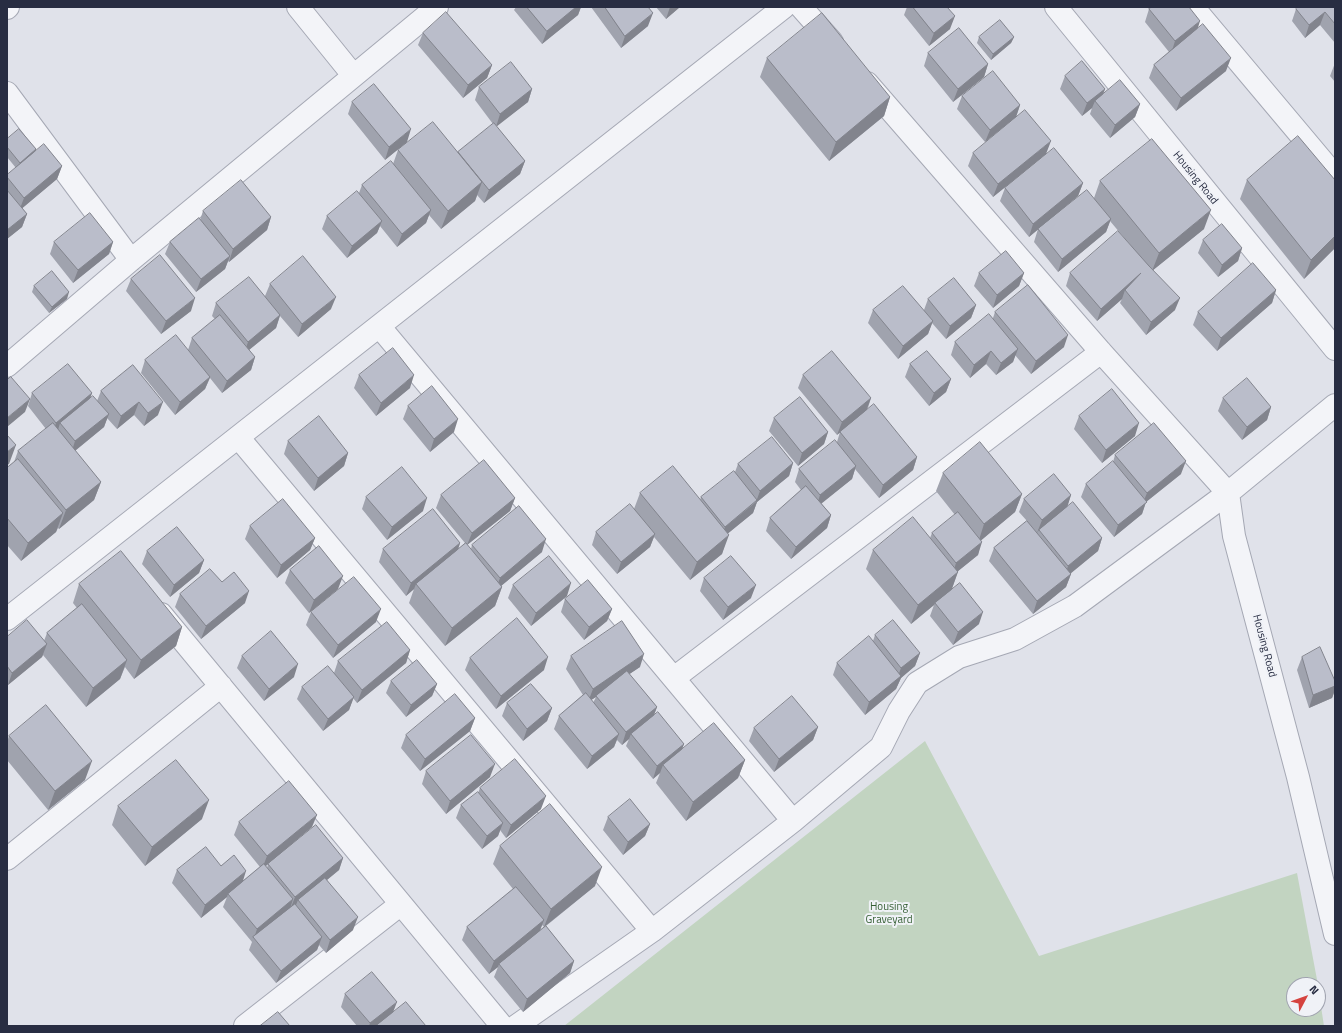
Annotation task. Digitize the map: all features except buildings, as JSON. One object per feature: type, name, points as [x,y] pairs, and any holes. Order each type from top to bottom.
[{"type":"street","points":[[298,7],[353,75]]},
{"type":"street","points":[[7,366],[131,260],[436,7]]},
{"type":"street","points":[[7,619],[784,7]]},
{"type":"street","points":[[801,7],[1101,352],[1228,493]]},
{"type":"street","name":"Housing Road","points":[[1056,7],[1335,349]]},
{"type":"street","points":[[1193,7],[1335,176]]},
{"type":"street","points":[[11,107],[131,260]]},
{"type":"street","points":[[379,326],[793,821]]},
{"type":"street","points":[[674,678],[1101,352]]},
{"type":"street","points":[[516,1026],[652,931],[793,821],[881,747],[899,711],[917,683],[959,657],[1015,639],[1075,606],[1228,493],[1335,405]]},
{"type":"street","points":[[238,437],[652,931]]},
{"type":"street","name":"Housing Road","points":[[1228,493],[1234,536],[1298,777],[1335,934]]},
{"type":"street","points":[[103,544],[117,561]]},
{"type":"street","points":[[147,597],[502,1026]]},
{"type":"street","points":[[7,859],[221,686]]},
{"type":"street","points":[[245,1026],[401,904]]},
{"type":"green space","name":"Housing Graveyard","points":[[925,741],[1039,956],[1297,873],[1316,977],[1286,977],[1286,1017],[1323,1017],[1324,1026],[564,1026]]}]
